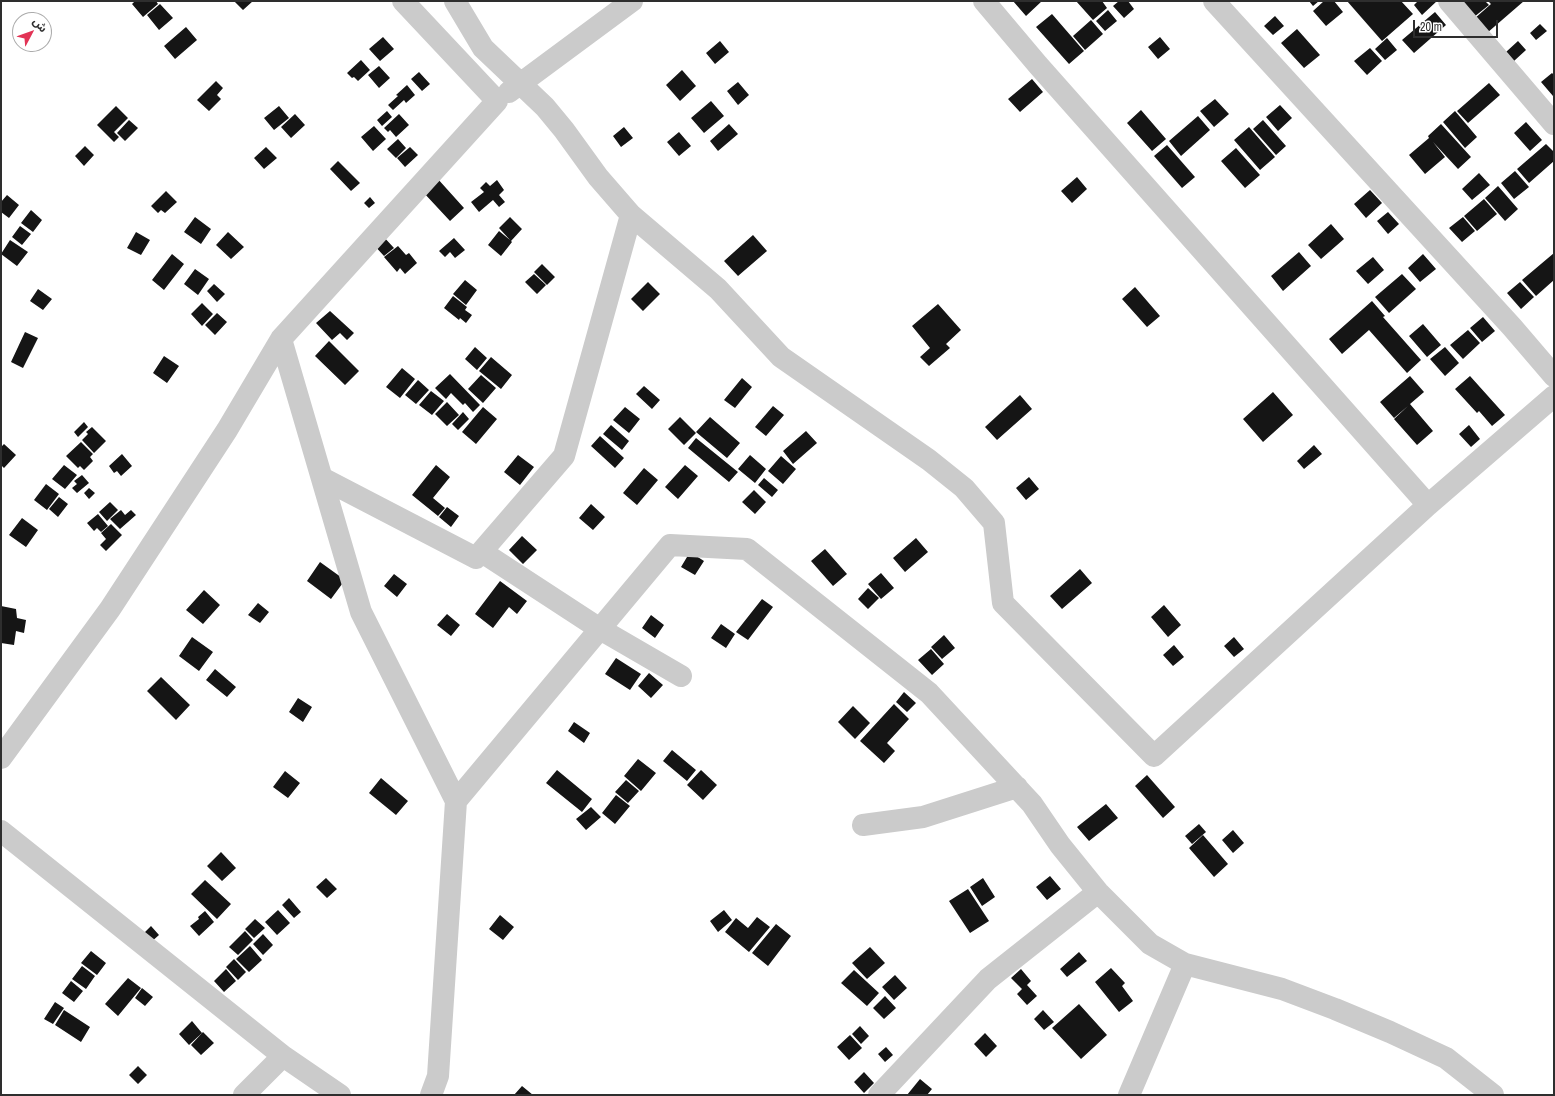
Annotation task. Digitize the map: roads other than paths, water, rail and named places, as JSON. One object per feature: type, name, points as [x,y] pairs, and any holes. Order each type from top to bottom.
[{"type":"street","points":[[403,1],[497,101]]},
{"type":"street","points":[[455,1],[483,48],[545,107],[564,130],[598,177],[630,215],[718,289],[781,357],[929,460],[964,488],[994,523],[1003,603],[1154,756],[1428,505],[1554,396]]},
{"type":"street","points":[[1,758],[110,609],[227,430],[281,339],[497,101],[632,1]]},
{"type":"street","points":[[984,1],[1428,505]]},
{"type":"street","points":[[1214,1],[1501,315],[1554,376]]},
{"type":"street","points":[[1449,1],[1554,124]]},
{"type":"street","points":[[322,478],[476,558],[564,456],[630,215]]},
{"type":"street","points":[[281,339],[361,612],[456,801],[438,1076],[431,1095]]},
{"type":"street","points":[[456,801],[670,545],[747,549],[929,693],[1032,804],[1060,844],[1098,892],[1150,944],[1185,964],[1282,989],[1384,1029],[1446,1058],[1493,1095]]},
{"type":"street","points":[[482,552],[600,629],[681,676]]},
{"type":"street","points":[[863,825],[923,817],[1016,787]]},
{"type":"street","points":[[1,831],[283,1056],[340,1095]]},
{"type":"street","points":[[879,1095],[988,980],[1098,892]]},
{"type":"street","points":[[1129,1095],[1185,964]]},
{"type":"street","points":[[244,1095],[283,1056]]}]
